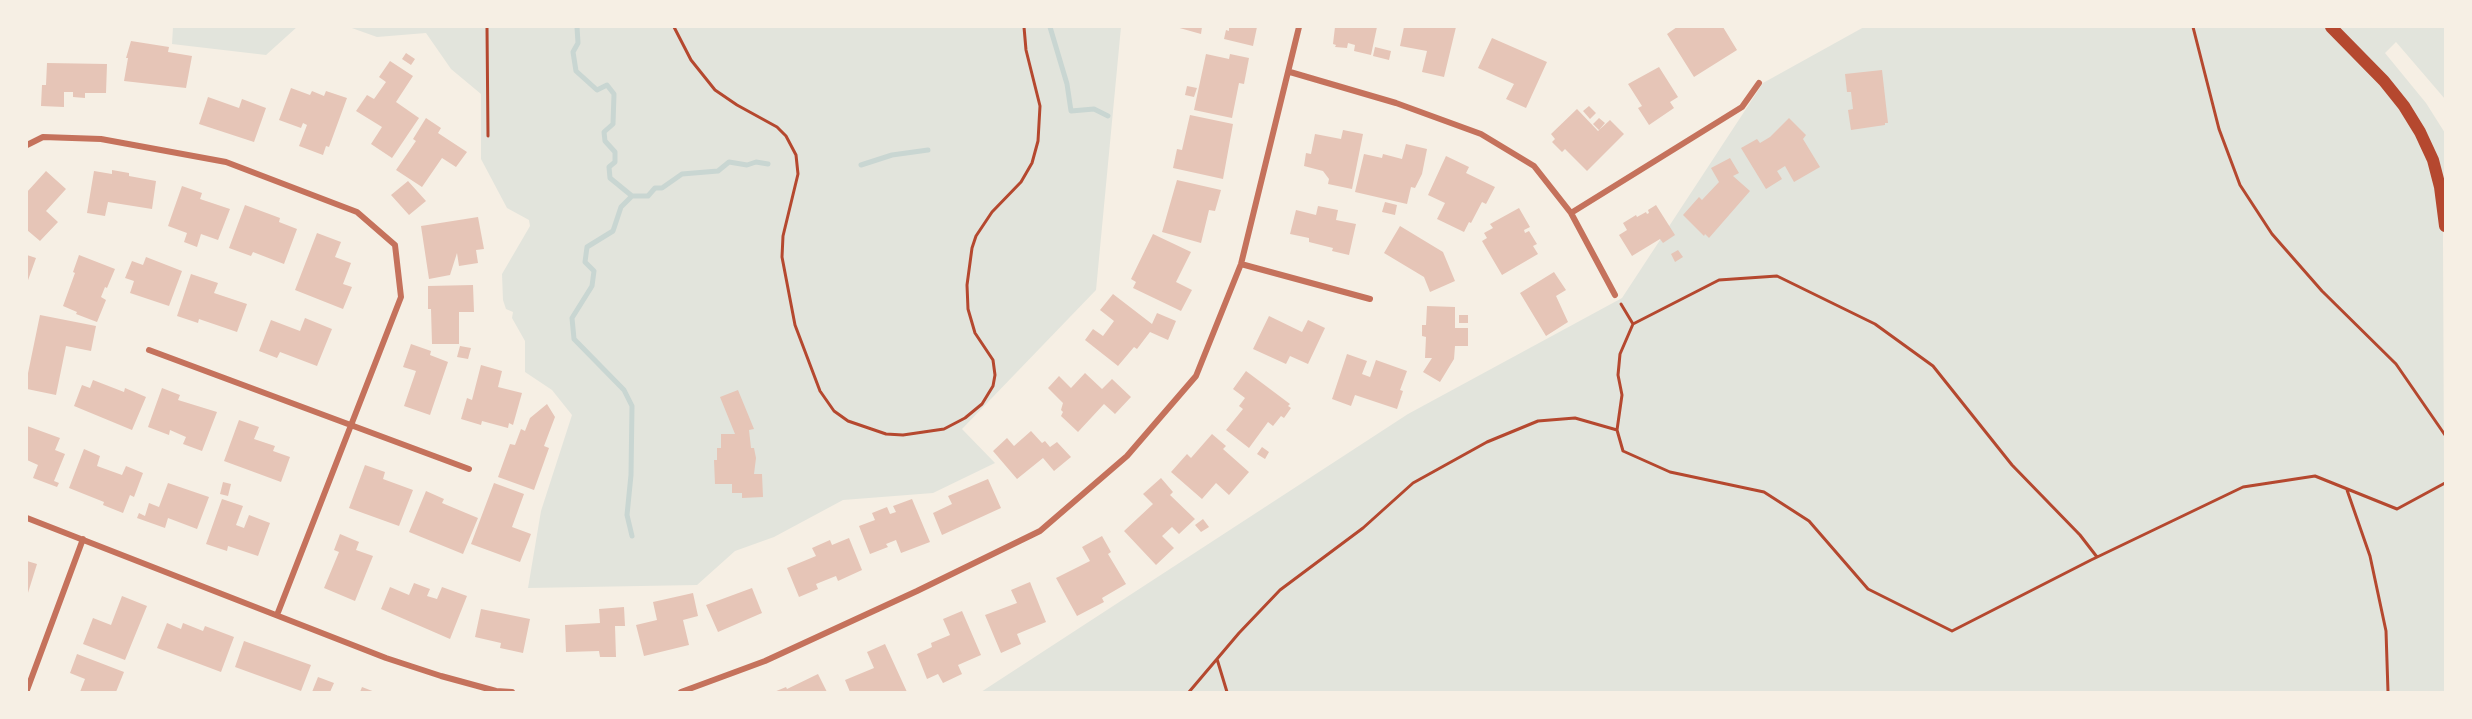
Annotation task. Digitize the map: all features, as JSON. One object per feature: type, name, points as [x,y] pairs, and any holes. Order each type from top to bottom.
[{"type":"main road","points":[[2331,27],[2384,81],[2404,106],[2420,132],[2433,160],[2440,187],[2445,226]]},
{"type":"street","points":[[681,692],[765,661],[1040,531],[1128,456],[1196,376],[1241,264],[1290,72],[1299,27]]},
{"type":"street","points":[[1290,72],[1396,103],[1481,134],[1533,166],[1571,213],[1615,295]]},
{"type":"street","points":[[1571,213],[1742,107],[1760,83]]},
{"type":"street","points":[[27,145],[43,136],[101,139],[226,162],[357,212],[395,245],[401,297],[277,615]]},
{"type":"street","points":[[1241,264],[1370,299]]},
{"type":"street","points":[[149,350],[469,469]]},
{"type":"street","points":[[27,518],[386,658],[441,676],[512,692]]},
{"type":"street","points":[[27,690],[83,539]]},
{"type":"path","points":[[487,27],[488,136]]},
{"type":"path","points":[[674,27],[691,60],[715,90],[777,127],[786,136],[796,155],[798,174],[783,236],[782,257],[795,325],[820,391],[834,411],[848,420],[886,434],[903,435],[944,429],[965,418],[982,404],[993,386],[995,375],[993,360],[975,333],[968,309],[967,285],[976,236],[992,212],[1021,182],[1032,163],[1038,141],[1040,106],[1026,50],[1024,27]]},
{"type":"path","points":[[2193,27],[2219,129],[2240,185],[2272,234],[2322,291],[2396,364],[2445,435]]},
{"type":"path","points":[[2097,557],[2080,535],[2012,465],[1933,366],[1875,324],[1777,276],[1719,280],[1633,324],[1620,354],[1618,375],[1622,395],[1617,430],[1623,451],[1670,472],[1764,492],[1809,521],[1868,589],[1952,631],[2097,557],[2243,487],[2315,477],[2397,508],[2445,483]]},
{"type":"path","points":[[1615,295],[1633,324]]},
{"type":"path","points":[[1189,692],[1217,658],[1280,591],[1363,528],[1413,483],[1487,442],[1538,421],[1575,418],[1617,430]]},
{"type":"path","points":[[2346,488],[2370,556],[2386,631],[2388,692]]},
{"type":"path","points":[[1217,658],[1227,692]]},
{"type":"shaded area","points":[[173,27],[297,27],[266,55],[172,44]]},
{"type":"shaded area","points":[[349,27],[1121,27],[1096,290],[962,429],[995,463],[933,493],[843,500],[774,537],[735,551],[697,585],[528,588],[541,511],[572,415],[552,390],[525,372],[525,341],[512,318],[513,312],[506,309],[503,300],[502,274],[530,226],[529,220],[507,208],[481,159],[481,94],[451,69],[426,33],[377,37]]},
{"type":"shaded area","points":[[1864,27],[2445,27],[2445,99],[2396,42],[2385,53],[2426,103],[2445,133],[2443,240],[2445,692],[981,692],[1408,414],[1622,298],[1763,83]]},
{"type":"building","points":[[1176,27],[1202,27],[1201,34]]},
{"type":"building","points":[[1229,27],[1257,27],[1253,46],[1224,39]]},
{"type":"building","points":[[1335,27],[1377,27],[1371,55],[1354,51],[1355,45],[1348,43],[1347,48],[1335,47],[1336,45],[1333,44]]},
{"type":"building","points":[[1404,27],[1456,27],[1444,77],[1422,72],[1427,51],[1400,46]]},
{"type":"building","points":[[1677,27],[1723,27],[1737,50],[1694,77],[1667,34]]},
{"type":"building","points":[[1492,38],[1547,62],[1526,108],[1506,99],[1514,84],[1478,68]]},
{"type":"building","points":[[131,41],[169,47],[168,52],[192,56],[186,88],[124,81],[128,58],[126,58]]},
{"type":"building","points":[[1375,47],[1391,51],[1389,60],[1373,56]]},
{"type":"building","points":[[406,53],[415,59],[411,65],[402,59]]},
{"type":"building","points":[[1206,54],[1229,59],[1230,54],[1249,58],[1244,84],[1239,83],[1232,118],[1194,110]]},
{"type":"building","points":[[390,61],[413,76],[396,102],[419,118],[392,158],[371,144],[382,127],[356,111],[367,95],[374,99],[386,82],[379,77]]},
{"type":"building","points":[[47,63],[107,64],[106,93],[85,93],[85,98],[73,97],[73,92],[64,92],[64,107],[41,106],[42,85],[46,85]]},
{"type":"building","points":[[1659,67],[1678,97],[1670,102],[1674,108],[1649,125],[1638,108],[1642,106],[1628,84]]},
{"type":"building","points":[[1882,70],[1888,123],[1851,130],[1848,110],[1853,109],[1851,92],[1847,92],[1845,74]]},
{"type":"building","points":[[1187,86],[1197,88],[1194,97],[1185,95]]},
{"type":"building","points":[[291,88],[310,95],[312,91],[324,96],[326,91],[347,98],[329,147],[326,146],[323,155],[299,146],[307,125],[303,123],[301,128],[279,120]]},
{"type":"building","points":[[208,97],[239,108],[242,99],[266,108],[254,142],[199,124]]},
{"type":"building","points":[[1589,106],[1596,113],[1590,119],[1583,111]]},
{"type":"building","points":[[1577,109],[1598,131],[1610,120],[1624,134],[1587,171],[1565,149],[1562,152],[1552,142],[1555,139],[1551,134]]},
{"type":"building","points":[[1190,115],[1233,124],[1223,179],[1173,168],[1177,149],[1182,150]]},
{"type":"building","points":[[426,118],[441,128],[438,133],[467,152],[456,167],[442,158],[422,187],[396,170],[416,141],[413,139]]},
{"type":"building","points":[[1599,118],[1605,123],[1599,130],[1593,124]]},
{"type":"building","points":[[1789,118],[1806,135],[1803,139],[1820,167],[1794,182],[1785,166],[1777,171],[1782,179],[1766,189],[1741,148],[1757,139],[1760,143],[1770,137]]},
{"type":"building","points":[[1343,130],[1363,134],[1352,189],[1328,184],[1329,179],[1323,171],[1304,166],[1306,153],[1311,154],[1315,134],[1341,139]]},
{"type":"building","points":[[1406,144],[1427,149],[1422,174],[1415,188],[1411,187],[1407,204],[1355,192],[1364,154],[1382,158],[1383,154],[1402,159]]},
{"type":"building","points":[[1446,156],[1469,167],[1466,173],[1495,187],[1486,204],[1482,202],[1464,232],[1437,219],[1445,203],[1428,195]]},
{"type":"building","points":[[1730,158],[1739,173],[1733,176],[1750,191],[1709,238],[1705,234],[1704,236],[1683,215],[1699,197],[1702,200],[1719,182],[1711,168]]},
{"type":"building","points":[[112,170],[156,181],[152,209],[108,202],[105,216],[87,213],[94,171],[112,174]]},
{"type":"building","points":[[46,171],[66,189],[46,211],[58,222],[40,241],[27,230],[27,192]]},
{"type":"building","points":[[1177,180],[1221,190],[1215,211],[1209,210],[1201,243],[1162,232]]},
{"type":"building","points":[[408,181],[426,201],[409,215],[391,195]]},
{"type":"building","points":[[182,186],[202,193],[200,199],[230,209],[218,240],[201,234],[197,247],[184,242],[187,233],[168,226]]},
{"type":"building","points":[[1385,202],[1397,205],[1395,215],[1382,212]]},
{"type":"building","points":[[245,205],[280,218],[279,222],[297,229],[284,264],[253,252],[251,256],[229,248]]},
{"type":"building","points":[[1656,205],[1675,235],[1663,243],[1660,239],[1632,256],[1619,235],[1627,230],[1623,223],[1636,215],[1637,217],[1646,212],[1649,213],[1648,210]]},
{"type":"building","points":[[1318,206],[1338,210],[1336,220],[1356,224],[1349,255],[1309,242],[1309,238],[1290,234],[1296,210],[1316,215]]},
{"type":"building","points":[[1519,208],[1530,227],[1524,230],[1525,233],[1529,231],[1537,244],[1533,246],[1538,254],[1502,275],[1482,241],[1487,238],[1484,233],[1493,228],[1490,224]]},
{"type":"building","points":[[478,217],[484,249],[476,250],[478,263],[459,266],[457,253],[450,275],[429,279],[421,226]]},
{"type":"building","points":[[1400,226],[1443,252],[1455,281],[1430,292],[1424,277],[1384,253]]},
{"type":"building","points":[[317,233],[341,242],[335,257],[351,263],[343,284],[352,287],[343,309],[295,290]]},
{"type":"building","points":[[1153,234],[1191,252],[1176,282],[1192,290],[1181,311],[1133,288],[1136,282],[1131,279]]},
{"type":"building","points":[[1678,250],[1683,257],[1675,262],[1671,254]]},
{"type":"building","points":[[27,255],[36,258],[27,283]]},
{"type":"building","points":[[79,255],[115,269],[101,297],[106,300],[97,322],[63,306]]},
{"type":"building","points":[[146,257],[182,271],[169,306],[130,293],[134,281],[125,278],[132,261],[143,265]]},
{"type":"building","points":[[1554,272],[1566,290],[1556,296],[1568,322],[1546,336],[1520,293]]},
{"type":"building","points":[[191,274],[218,283],[214,293],[247,304],[237,332],[199,319],[198,323],[177,316]]},
{"type":"building","points":[[473,285],[474,312],[459,312],[459,344],[432,344],[428,286]]},
{"type":"building","points":[[1113,294],[1152,324],[1157,313],[1176,321],[1168,340],[1150,332],[1137,349],[1134,347],[1118,366],[1085,340],[1093,329],[1103,336],[1114,321],[1100,310]]},
{"type":"building","points":[[1427,306],[1455,307],[1455,328],[1468,328],[1468,346],[1455,346],[1454,359],[1440,382],[1423,372],[1432,358],[1425,358],[1426,337],[1422,336],[1422,325],[1426,325]]},
{"type":"building","points":[[40,315],[96,326],[91,351],[66,346],[56,395],[27,389],[27,378]]},
{"type":"building","points":[[1459,315],[1468,315],[1468,323],[1459,323]]},
{"type":"building","points":[[1269,316],[1302,332],[1308,320],[1325,328],[1308,364],[1290,356],[1286,364],[1253,349]]},
{"type":"building","points":[[305,318],[332,329],[317,366],[280,352],[277,358],[259,351],[271,320],[300,331]]},
{"type":"building","points":[[411,344],[431,351],[430,355],[448,362],[430,415],[404,406],[416,371],[403,367]]},
{"type":"building","points":[[460,346],[471,348],[468,359],[457,357]]},
{"type":"building","points":[[1347,354],[1367,361],[1362,374],[1370,377],[1376,360],[1407,371],[1400,390],[1403,391],[1397,409],[1355,395],[1351,406],[1332,399]]},
{"type":"building","points":[[481,365],[502,371],[498,387],[522,393],[513,425],[509,423],[508,428],[482,421],[481,425],[461,419],[467,398],[472,400]]},
{"type":"building","points":[[1246,371],[1290,404],[1288,406],[1291,408],[1284,418],[1281,416],[1273,426],[1268,422],[1249,448],[1226,430],[1243,409],[1239,406],[1245,398],[1233,389]]},
{"type":"building","points":[[1085,373],[1102,389],[1112,379],[1131,397],[1115,414],[1104,404],[1078,432],[1061,416],[1063,403],[1048,388],[1059,376],[1071,388]]},
{"type":"building","points":[[93,380],[124,392],[125,388],[146,397],[132,430],[74,406],[82,385],[90,388]]},
{"type":"building","points":[[162,388],[180,395],[178,400],[217,412],[202,451],[183,444],[186,437],[170,430],[169,435],[148,427]]},
{"type":"building","points":[[738,390],[754,429],[749,430],[751,448],[754,448],[756,458],[754,474],[762,474],[763,497],[742,498],[742,493],[732,493],[732,484],[715,484],[714,460],[717,460],[717,448],[721,448],[721,434],[735,434],[720,397]]},
{"type":"building","points":[[547,404],[555,417],[544,446],[549,448],[534,490],[498,477],[510,444],[515,445],[521,429],[525,431],[530,418]]},
{"type":"building","points":[[239,420],[259,427],[254,439],[275,446],[273,451],[290,457],[281,482],[224,461]]},
{"type":"building","points":[[27,426],[60,438],[55,450],[65,454],[54,481],[59,483],[57,487],[33,478],[38,465],[27,460]]},
{"type":"building","points":[[1031,431],[1042,443],[1045,441],[1050,447],[1057,442],[1071,457],[1054,471],[1043,458],[1017,479],[993,451],[1007,438],[1014,446]]},
{"type":"building","points":[[1212,434],[1226,446],[1223,449],[1249,472],[1229,495],[1216,483],[1202,499],[1171,472],[1187,454],[1191,458]]},
{"type":"building","points":[[1262,447],[1269,452],[1265,459],[1257,454]]},
{"type":"building","points":[[84,449],[100,456],[97,466],[122,475],[126,466],[143,473],[134,497],[130,495],[123,513],[103,505],[104,502],[69,488]]},
{"type":"building","points":[[365,465],[385,472],[383,479],[413,490],[399,526],[349,508]]},
{"type":"building","points":[[1161,478],[1173,492],[1170,495],[1195,519],[1179,534],[1172,527],[1162,536],[1174,548],[1156,565],[1124,531],[1153,504],[1143,494]]},
{"type":"building","points":[[988,479],[1001,508],[942,535],[933,513],[952,504],[948,496]]},
{"type":"building","points":[[223,482],[231,484],[228,496],[220,494]]},
{"type":"building","points":[[168,483],[209,497],[197,529],[168,518],[165,528],[137,518],[139,513],[145,516],[149,503],[159,507]]},
{"type":"building","points":[[494,483],[524,494],[512,527],[531,534],[520,562],[471,544]]},
{"type":"building","points":[[426,491],[444,499],[442,503],[478,518],[463,554],[409,532]]},
{"type":"building","points":[[222,499],[243,506],[236,525],[244,528],[249,515],[270,523],[258,556],[228,546],[227,551],[206,544]]},
{"type":"building","points":[[912,499],[930,542],[901,553],[896,540],[886,544],[888,547],[870,554],[859,526],[875,520],[872,513],[887,507],[890,514],[896,512],[893,506]]},
{"type":"building","points":[[1203,519],[1209,527],[1201,532],[1195,525]]},
{"type":"building","points":[[340,534],[359,542],[356,550],[373,556],[355,601],[324,588],[339,552],[334,550]]},
{"type":"building","points":[[1102,536],[1111,552],[1108,554],[1126,584],[1102,598],[1104,602],[1077,616],[1056,578],[1090,561],[1082,547]]},
{"type":"building","points":[[849,538],[862,570],[838,581],[836,576],[816,584],[818,589],[799,597],[787,568],[816,556],[812,548],[830,540],[832,545]]},
{"type":"building","points":[[27,561],[37,564],[27,596]]},
{"type":"building","points":[[1030,582],[1046,622],[1017,634],[1021,644],[1001,653],[985,615],[1017,603],[1011,590]]},
{"type":"building","points":[[414,583],[430,589],[427,596],[437,599],[442,587],[467,596],[450,639],[381,609],[390,587],[409,595]]},
{"type":"building","points":[[752,588],[762,613],[718,632],[706,605]]},
{"type":"building","points":[[693,593],[698,616],[683,620],[689,645],[644,656],[636,625],[657,620],[653,602]]},
{"type":"building","points":[[122,596],[147,606],[125,660],[83,644],[93,618],[111,625]]},
{"type":"building","points":[[624,607],[625,626],[615,626],[616,657],[600,657],[599,651],[566,652],[565,625],[600,623],[599,609]]},
{"type":"building","points":[[481,609],[530,619],[523,653],[500,648],[501,643],[475,637]]},
{"type":"building","points":[[962,611],[981,655],[958,665],[962,674],[943,683],[938,674],[927,679],[917,654],[932,647],[931,643],[950,635],[943,619]]},
{"type":"building","points":[[167,623],[181,629],[183,623],[203,631],[205,626],[234,637],[221,672],[157,648]]},
{"type":"building","points":[[244,641],[311,665],[301,691],[235,667]]},
{"type":"building","points":[[885,644],[907,692],[850,692],[845,680],[874,668],[867,652]]},
{"type":"building","points":[[77,654],[124,672],[116,692],[80,692],[85,679],[70,673]]},
{"type":"building","points":[[818,674],[827,692],[774,692],[786,687],[787,689]]},
{"type":"building","points":[[318,677],[334,683],[330,692],[312,692]]},
{"type":"building","points":[[362,687],[375,692],[360,692]]},
{"type":"waterway","points":[[577,27],[578,43],[573,52],[576,71],[597,90],[607,85],[614,94],[613,124],[604,132],[605,141],[615,152],[615,162],[609,167],[610,178],[632,196],[648,196],[655,188],[662,188],[682,174],[718,171],[729,162],[747,165],[756,162],[768,164]]},
{"type":"waterway","points":[[1050,27],[1067,84],[1071,111],[1094,109],[1108,116]]},
{"type":"waterway","points":[[861,165],[892,155],[928,150]]},
{"type":"waterway","points":[[632,196],[621,207],[613,231],[587,247],[585,262],[594,271],[592,286],[572,318],[574,339],[624,390],[632,406],[631,475],[627,515],[632,536]]}]
